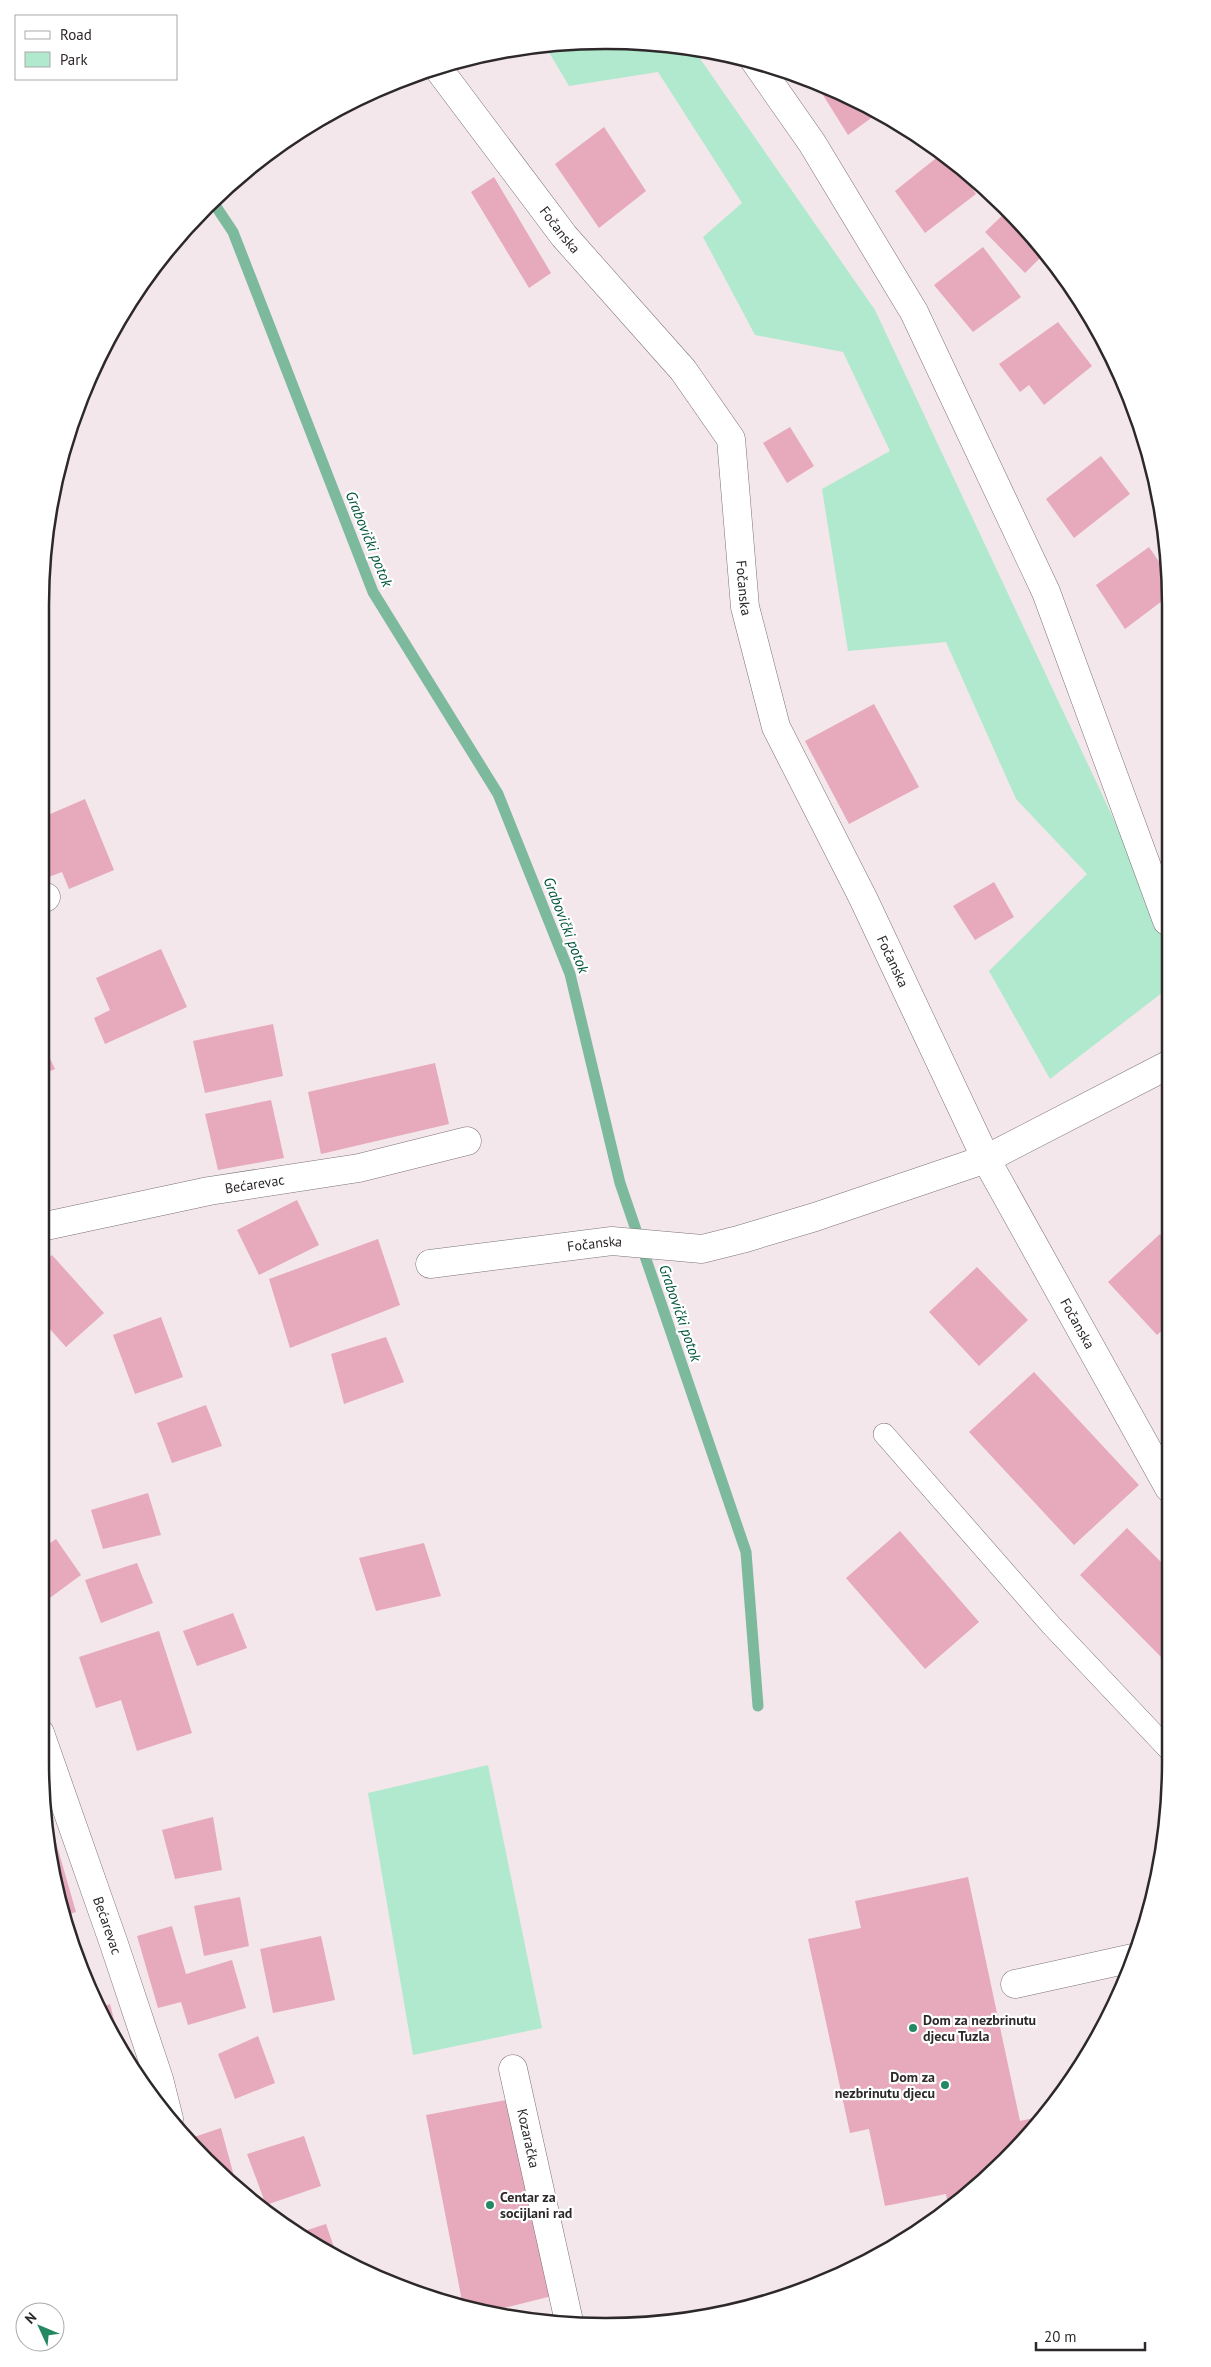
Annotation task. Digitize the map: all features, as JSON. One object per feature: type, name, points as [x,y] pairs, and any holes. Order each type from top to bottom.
[{"type":"street","points":[[762,72],[812,143],[914,312],[1046,592],[1162,908]]},
{"type":"street","name":"Fočanska","points":[[442,74],[564,236],[683,370],[731,439],[745,607],[776,727],[863,898],[986,1159],[1162,1475]]},
{"type":"street","name":"Fočanska","points":[[430,1264],[612,1241],[702,1249],[742,1239],[815,1217],[986,1159],[1162,1068]]},
{"type":"street","name":"Bećarevac","points":[[49,1225],[209,1191],[359,1168],[466,1141]]},
{"type":"street","name":"Bećarevac","points":[[49,1758],[111,1934],[164,2100]]},
{"type":"street","points":[[1015,1984],[1126,1960]]},
{"type":"street","name":"Kozaračka","points":[[513,2069],[568,2317]]},
{"type":"lane","points":[[884,1434],[1051,1625],[1162,1742]]},
{"type":"green space","points":[[606,49],[642,50],[699,57],[875,310],[1162,922],[1162,993],[1050,1079],[989,971],[1087,874],[1016,799],[946,642],[848,651],[822,489],[890,451],[843,352],[755,335],[703,237],[742,203],[658,72],[569,86],[549,52]]},
{"type":"green space","points":[[488,1765],[542,2028],[413,2055],[368,1793]]},
{"type":"building","points":[[821,92],[873,117],[848,135]]},
{"type":"building","points":[[604,127],[646,191],[599,228],[555,164]]},
{"type":"building","points":[[936,158],[969,184],[976,194],[925,233],[895,191]]},
{"type":"building","points":[[494,177],[551,273],[529,288],[471,192]]},
{"type":"building","points":[[1002,215],[1040,258],[1025,273],[985,232]]},
{"type":"building","points":[[983,247],[1021,297],[973,332],[934,285]]},
{"type":"building","points":[[1058,322],[1092,366],[1044,405],[1029,385],[1020,392],[999,364]]},
{"type":"building","points":[[790,427],[814,466],[787,483],[763,443]]},
{"type":"building","points":[[1101,456],[1130,494],[1074,538],[1046,499]]},
{"type":"building","points":[[1149,547],[1160,564],[1162,601],[1125,629],[1096,585]]},
{"type":"building","points":[[874,704],[919,787],[849,824],[805,741]]},
{"type":"building","points":[[85,799],[114,870],[69,889],[62,872],[49,877],[49,815]]},
{"type":"building","points":[[994,882],[1014,917],[975,940],[953,906]]},
{"type":"building","points":[[161,949],[187,1007],[105,1044],[94,1018],[110,1010],[96,978]]},
{"type":"building","points":[[273,1024],[283,1076],[205,1093],[193,1041]]},
{"type":"building","points":[[49,1057],[55,1069],[49,1072]]},
{"type":"building","points":[[435,1063],[449,1124],[321,1154],[308,1092]]},
{"type":"building","points":[[271,1100],[284,1158],[218,1170],[205,1114]]},
{"type":"building","points":[[297,1200],[319,1245],[259,1275],[237,1230]]},
{"type":"building","points":[[1160,1234],[1162,1236],[1162,1330],[1157,1335],[1108,1282]]},
{"type":"building","points":[[378,1239],[400,1305],[290,1348],[269,1279]]},
{"type":"building","points":[[52,1255],[104,1313],[66,1347],[49,1328],[49,1258]]},
{"type":"building","points":[[977,1267],[1028,1320],[979,1366],[929,1312]]},
{"type":"building","points":[[161,1317],[183,1377],[135,1394],[113,1335]]},
{"type":"building","points":[[386,1337],[404,1382],[344,1404],[331,1354]]},
{"type":"building","points":[[1034,1372],[1139,1485],[1074,1545],[969,1432]]},
{"type":"building","points":[[206,1405],[222,1446],[172,1463],[157,1423]]},
{"type":"building","points":[[148,1493],[161,1535],[103,1549],[91,1510]]},
{"type":"building","points":[[1127,1528],[1162,1563],[1162,1658],[1080,1575]]},
{"type":"building","points":[[900,1531],[979,1622],[925,1669],[846,1578]]},
{"type":"building","points":[[56,1539],[81,1575],[49,1599],[49,1544]]},
{"type":"building","points":[[424,1543],[441,1596],[376,1611],[359,1558]]},
{"type":"building","points":[[137,1563],[153,1603],[101,1623],[85,1580]]},
{"type":"building","points":[[233,1613],[247,1648],[197,1666],[183,1631]]},
{"type":"building","points":[[159,1631],[192,1733],[137,1751],[121,1700],[96,1708],[79,1657]]},
{"type":"building","points":[[213,1817],[222,1870],[175,1879],[162,1830]]},
{"type":"building","points":[[55,1839],[76,1912],[70,1914],[59,1870]]},
{"type":"building","name":"Dom za nezbrinutu djecu Tuzla","points":[[968,1877],[1020,2121],[1033,2118],[999,2155],[973,2180],[947,2201],[946,2194],[885,2206],[869,2129],[850,2133],[808,1939],[861,1928],[855,1901]]},
{"type":"building","points":[[240,1897],[249,1946],[204,1956],[194,1906]]},
{"type":"building","points":[[172,1926],[186,1974],[232,1960],[246,2008],[188,2025],[181,2002],[158,2008],[137,1936]]},
{"type":"building","points":[[321,1936],[335,2000],[273,2013],[260,1949]]},
{"type":"building","points":[[110,2004],[116,2026],[106,2008],[105,2006]]},
{"type":"building","points":[[258,2036],[275,2083],[235,2099],[218,2054]]},
{"type":"building","name":"Centar za socijlani rad","points":[[512,2099],[556,2295],[502,2309],[462,2299],[426,2115]]},
{"type":"building","points":[[221,2128],[234,2176],[212,2155],[195,2137]]},
{"type":"building","points":[[304,2136],[321,2186],[269,2204],[265,2201],[247,2154]]},
{"type":"building","points":[[326,2224],[334,2248],[327,2244],[306,2230]]},
{"type":"waterway","name":"Grabovički potok","points":[[217,208],[233,232],[373,592],[498,794],[570,974],[620,1183],[746,1552],[758,1706]]},
{"type":"place","name":"Dom za nezbrinutu djecu Tuzla","points":[[913,2028]]},
{"type":"place","name":"Dom za nezbrinutu djecu","points":[[945,2085]]},
{"type":"place","name":"Centar za socijlani rad","points":[[490,2205]]}]
